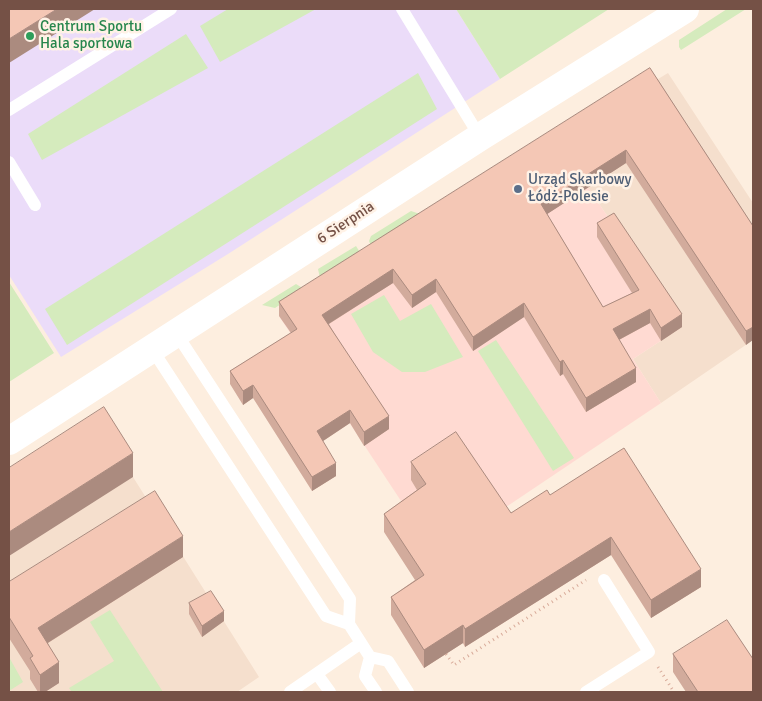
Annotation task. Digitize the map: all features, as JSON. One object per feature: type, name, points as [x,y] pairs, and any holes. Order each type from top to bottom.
[{"type":"street","name":"6 Sierpnia","points":[[9,441],[480,137],[685,9]]},
{"type":"lane","points":[[9,110],[171,9]]},
{"type":"lane","points":[[402,9],[480,137]]},
{"type":"lane","points":[[9,162],[34,205]]},
{"type":"lane","points":[[176,333],[350,599],[349,624],[370,657],[388,662],[408,692]]},
{"type":"lane","points":[[152,349],[326,616],[349,624]]},
{"type":"lane","points":[[586,692],[649,652],[604,580]]},
{"type":"lane","points":[[290,692],[361,643]]},
{"type":"lane","points":[[370,657],[365,676],[376,692]]},
{"type":"lane","points":[[317,674],[330,692]]},
{"type":"path","points":[[446,654],[454,665],[589,579],[604,580]]},
{"type":"path","points":[[649,652],[674,692]]},
{"type":"shaded area","points":[[9,9],[456,9],[500,79],[228,254],[61,357],[9,275]]},
{"type":"shaded area","points":[[668,73],[753,203],[753,340],[661,403],[633,359],[682,327],[573,165],[567,134]]},
{"type":"shaded area","points":[[573,165],[682,327],[633,359],[661,403],[436,554],[279,316],[424,225]]},
{"type":"shaded area","points":[[104,431],[259,677],[237,692],[9,692],[9,492]]},
{"type":"green space","points":[[228,9],[316,9],[220,62],[200,26]]},
{"type":"green space","points":[[456,9],[609,9],[500,79]]},
{"type":"green space","points":[[727,9],[746,9],[681,50],[679,40]]},
{"type":"green space","points":[[186,34],[208,68],[42,160],[28,134]]},
{"type":"green space","points":[[418,73],[437,109],[67,345],[45,309]]},
{"type":"green space","points":[[411,211],[420,214],[371,246],[369,241],[371,236]]},
{"type":"green space","points":[[356,246],[361,254],[320,278],[318,269]]},
{"type":"green space","points":[[9,282],[54,353],[9,382]]},
{"type":"green space","points":[[296,284],[304,289],[275,308],[262,305]]},
{"type":"green space","points":[[384,295],[400,321],[431,304],[463,357],[425,372],[402,372],[373,352],[351,314]]},
{"type":"green space","points":[[496,340],[574,458],[553,471],[478,351]]},
{"type":"green space","points":[[110,610],[163,692],[72,692],[69,688],[114,661],[90,622]]},
{"type":"green space","points":[[9,657],[23,682],[9,691]]},
{"type":"building","points":[[9,9],[57,9],[9,39]]},
{"type":"building","points":[[650,68],[753,226],[753,327],[746,331],[626,150],[541,204],[603,307],[639,290],[597,223],[614,213],[682,314],[661,328],[650,309],[613,329],[636,368],[586,398],[563,360],[560,362],[524,303],[473,337],[436,279],[412,295],[393,269],[322,315],[389,416],[364,432],[350,410],[317,431],[336,463],[312,477],[253,385],[243,391],[230,371],[297,329],[279,302]]},
{"type":"building","points":[[104,407],[133,453],[9,532],[9,468]]},
{"type":"building","points":[[456,432],[511,513],[547,490],[550,495],[624,448],[701,569],[651,600],[611,537],[465,629],[463,625],[424,650],[391,597],[424,575],[384,514],[426,484],[411,462]]},
{"type":"building","points":[[155,491],[183,536],[38,628],[59,662],[40,675],[30,658],[33,656],[9,617],[9,582]]},
{"type":"building","points":[[211,591],[224,611],[202,626],[189,603]]},
{"type":"building","points":[[727,620],[753,659],[753,692],[698,692],[673,654]]},
{"type":"place","name":"Centrum Sportu Hala sportowa","points":[[30,36]]},
{"type":"place","name":"Urząd Skarbowy Łódż-Polesie","points":[[518,189]]}]
